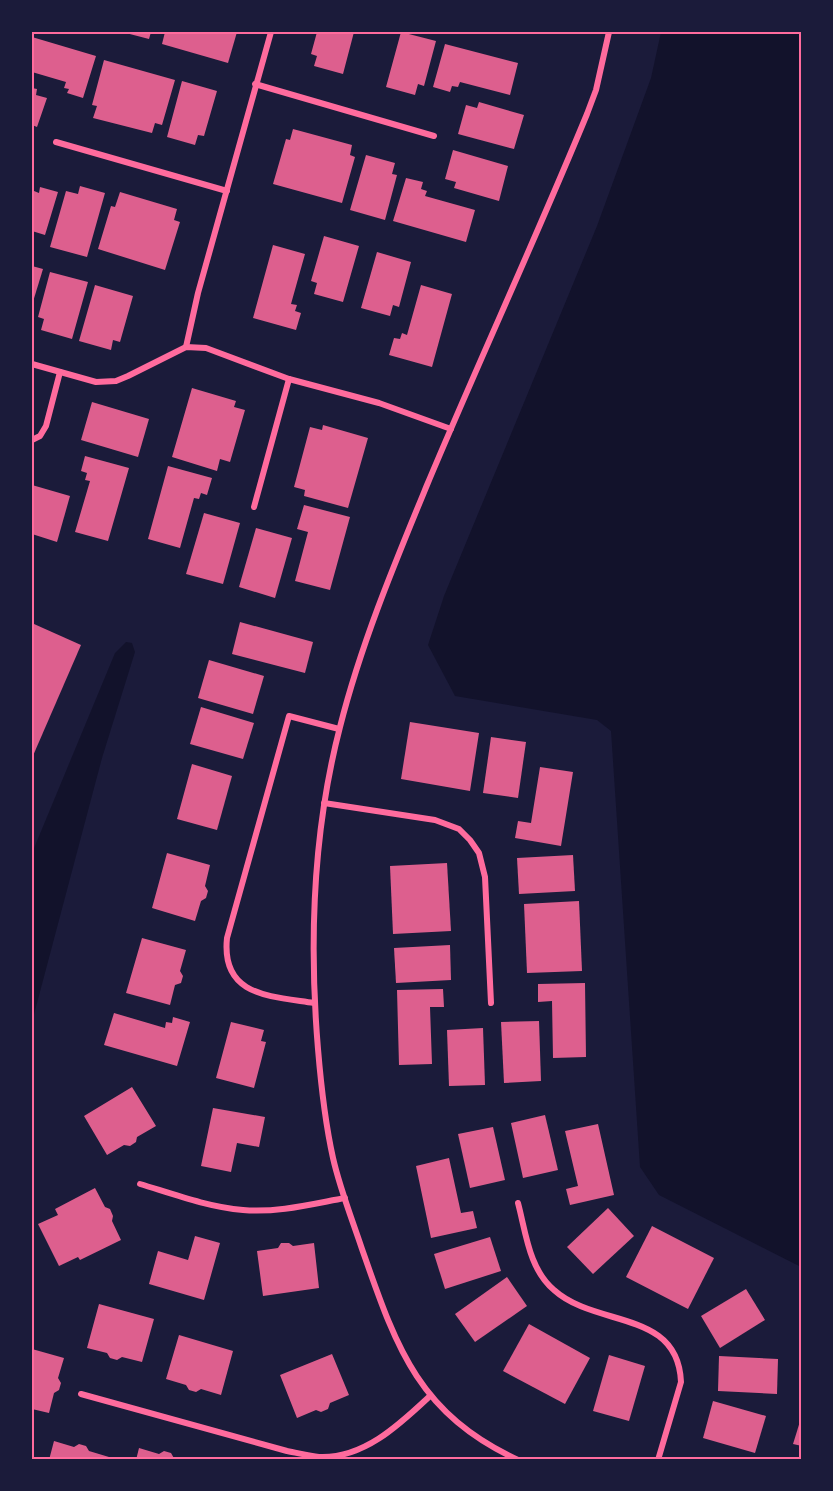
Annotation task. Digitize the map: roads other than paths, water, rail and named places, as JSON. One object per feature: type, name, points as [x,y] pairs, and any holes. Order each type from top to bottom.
[{"type":"street","points":[[186,347],[198,293],[271,32]]},
{"type":"street","points":[[518,1460],[460,1426],[430,1396],[407,1360],[392,1328],[345,1198],[333,1160],[326,1120],[314,1003],[313,962],[317,862],[324,804],[339,729],[376,609],[583,123],[596,90],[609,32]]},
{"type":"street","points":[[255,84],[434,136]]},
{"type":"street","points":[[56,142],[227,190]]},
{"type":"street","points":[[32,364],[96,382],[116,381],[186,347],[194,346],[215,350],[289,379],[379,403],[451,429]]},
{"type":"street","points":[[32,440],[40,436],[46,426],[60,372]]},
{"type":"street","points":[[254,507],[289,379]]},
{"type":"street","points":[[314,1003],[285,999],[241,985],[228,967],[226,938],[289,716],[339,729]]},
{"type":"street","points":[[324,804],[435,820],[459,829],[470,840],[478,853],[485,877],[491,1003]]},
{"type":"street","points":[[140,1184],[206,1203],[243,1210],[279,1209],[345,1198]]},
{"type":"street","points":[[518,1203],[534,1262],[554,1290],[585,1310],[646,1328],[670,1345],[676,1355],[681,1382],[658,1460]]},
{"type":"street","points":[[81,1394],[278,1449],[318,1457],[343,1454],[369,1444],[404,1420],[430,1396]]}]
